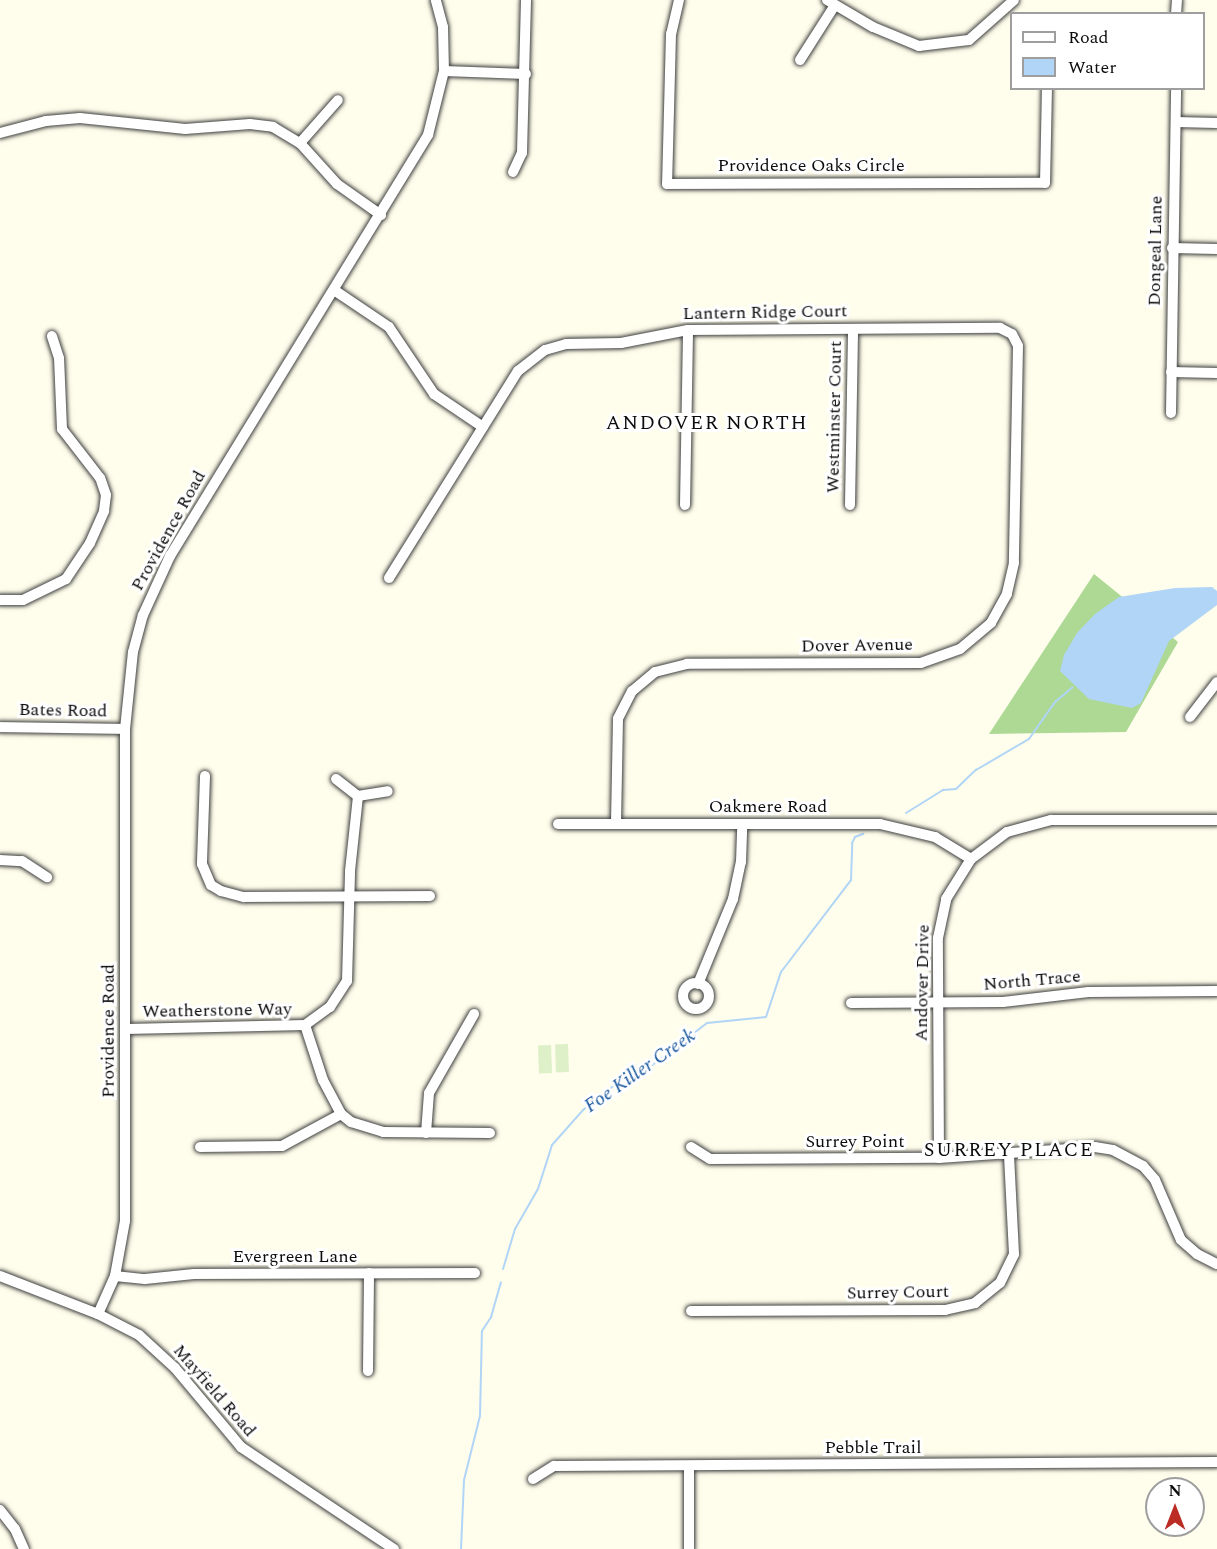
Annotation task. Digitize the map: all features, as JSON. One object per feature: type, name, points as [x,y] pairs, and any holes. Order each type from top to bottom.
[{"type":"street","name":"Providence Road","points":[[98,1314],[115,1276],[126,1184],[125,729],[133,652],[158,579],[223,465],[381,215],[428,135],[444,71],[443,27],[436,0]]},
{"type":"street","points":[[513,172],[522,153],[526,74],[526,0]]},
{"type":"street","name":"Providence Oaks Circle","points":[[679,0],[671,34],[667,184],[1045,183],[1047,90]]},
{"type":"street","points":[[801,60],[831,3],[873,27],[919,46],[969,40],[1014,0]]},
{"type":"street","points":[[1002,13],[1010,19]]},
{"type":"street","points":[[444,71],[526,74]]},
{"type":"street","name":"Dongeal Lane","points":[[1171,413],[1176,90]]},
{"type":"street","points":[[300,142],[338,100]]},
{"type":"street","points":[[0,133],[46,122],[80,118],[185,129],[262,124],[282,130],[300,142],[337,184],[381,215]]},
{"type":"street","points":[[1176,122],[1217,123]]},
{"type":"street","points":[[1172,248],[1217,249]]},
{"type":"street","points":[[334,290],[389,327],[406,347],[434,394],[483,428]]},
{"type":"street","name":"Lantern Ridge Court","points":[[389,578],[518,371],[545,350],[566,344],[621,342],[688,330],[1000,328],[1012,334]]},
{"type":"street","name":"Westminster Court","points":[[850,505],[853,329]]},
{"type":"street","points":[[685,505],[688,330]]},
{"type":"street","name":"Dover Avenue","points":[[616,824],[618,719],[632,692],[655,672],[687,664],[921,663],[960,649],[991,623],[1007,594],[1014,563],[1018,346],[1012,334]]},
{"type":"street","points":[[0,600],[23,600],[66,579],[90,543],[104,511],[106,495],[100,478],[62,429],[60,358],[52,336]]},
{"type":"street","points":[[1171,372],[1217,373]]},
{"type":"street","points":[[1190,717],[1217,682]]},
{"type":"street","name":"Bates Road","points":[[0,728],[125,729]]},
{"type":"street","points":[[205,776],[201,852],[211,885],[244,897],[430,896]]},
{"type":"street","points":[[336,779],[358,796],[388,791]]},
{"type":"street","name":"Weatherstone Way","points":[[126,1029],[305,1025],[338,999],[347,981],[350,896],[358,796]]},
{"type":"street","name":"Andover Drive","points":[[939,1158],[938,1003],[941,915],[952,885],[971,859],[1007,832],[1051,820],[1217,820]]},
{"type":"street","name":"Oakmere Road","points":[[558,824],[895,825],[935,837],[971,859]]},
{"type":"street","points":[[698,984],[733,899],[742,824]]},
{"type":"street","points":[[0,860],[22,861],[46,877]]},
{"type":"street","name":"North Trace","points":[[851,1003],[1003,1002],[1088,992],[1217,991]]},
{"type":"street","points":[[426,1133],[429,1092],[474,1014]]},
{"type":"street","points":[[305,1025],[323,1080],[341,1114],[362,1128],[426,1133],[490,1133]]},
{"type":"street","points":[[200,1147],[282,1146],[341,1114]]},
{"type":"street","name":"Surrey Point","points":[[691,1147],[710,1159],[939,1158],[1095,1147],[1128,1155],[1155,1180],[1181,1240],[1197,1254],[1217,1264]]},
{"type":"street","name":"Surrey Court","points":[[691,1311],[945,1310],[975,1303],[1000,1282],[1014,1254],[1009,1154]]},
{"type":"street","name":"Evergreen Lane","points":[[115,1276],[145,1279],[194,1274],[476,1272]]},
{"type":"street","points":[[368,1371],[369,1273]]},
{"type":"street","name":"Mayfield Road","points":[[0,1276],[98,1314],[139,1335],[175,1368],[219,1425],[259,1463],[394,1549]]},
{"type":"street","name":"Pebble Trail","points":[[532,1479],[554,1466],[1217,1462]]},
{"type":"street","points":[[689,1466],[689,1549]]},
{"type":"street","points":[[0,1510],[15,1529],[24,1549]]},
{"type":"green space","points":[[1094,574],[1178,642],[1126,732],[989,734]]},
{"type":"green space","points":[[555,1044],[568,1044],[569,1072],[556,1072]]},
{"type":"green space","points":[[538,1045],[551,1045],[552,1073],[539,1073]]},
{"type":"water","points":[[1212,587],[1217,591],[1217,605],[1169,641],[1141,703],[1132,708],[1089,699],[1060,671],[1064,655],[1077,633],[1095,614],[1119,597],[1175,588]]},
{"type":"waterway","name":"Foe Killer Creek","points":[[906,813],[943,790],[956,789],[976,770],[1029,739],[1055,702],[1073,687]]},
{"type":"waterway","name":"Foe Killer Creek","points":[[503,1269],[515,1229],[538,1189],[552,1145],[583,1110],[630,1073],[646,1070],[707,1023],[766,1017],[781,972],[851,880],[852,843],[855,837],[863,834]]},
{"type":"waterway","name":"Foe Killer Creek","points":[[461,1549],[464,1480],[480,1416],[482,1331],[491,1317],[501,1282]]},
{"type":"district","name":"ANDOVER NORTH","points":[[707,423]]},
{"type":"district","name":"SURREY PLACE","points":[[1009,1150]]}]
